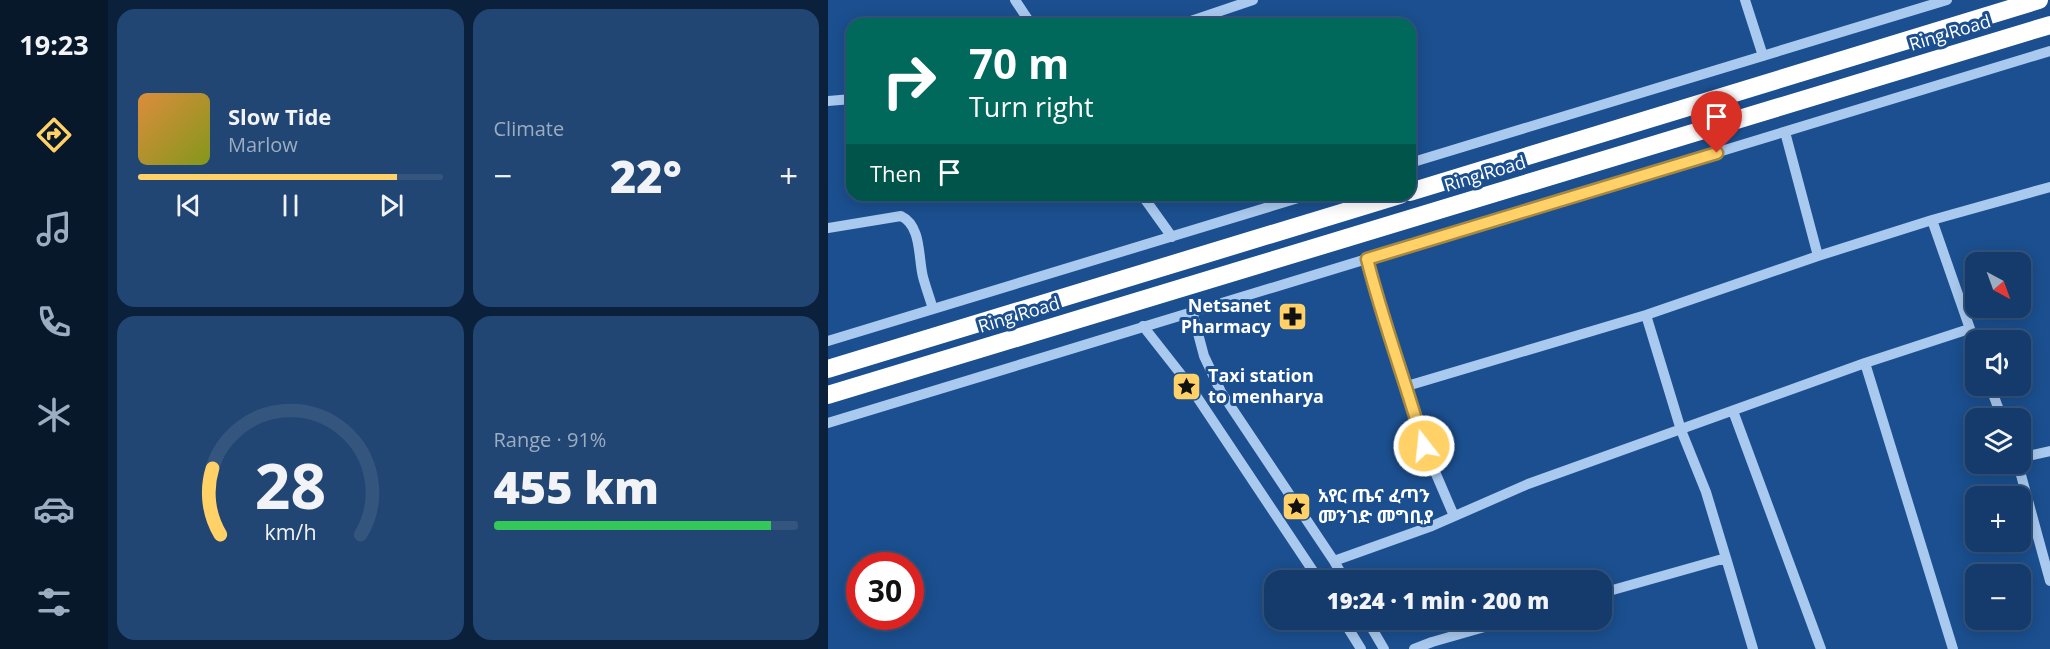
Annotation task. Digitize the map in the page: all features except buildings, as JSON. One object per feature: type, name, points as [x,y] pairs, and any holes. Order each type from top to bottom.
[{"type":"highway","name":"Ring Road","points":[[1416,190],[2039,0]]},
{"type":"highway","name":"Ring Road","points":[[828,395],[2050,25]]},
{"type":"highway","name":"Ring Road","points":[[828,369],[1380,201]]},
{"type":"street","points":[[1015,0],[1027,18]]},
{"type":"street","points":[[1200,18],[1253,0]]},
{"type":"street","points":[[1745,0],[1763,56]]},
{"type":"street","points":[[1416,162],[1947,0]]},
{"type":"street","points":[[828,423],[2050,51]]},
{"type":"street","points":[[828,101],[846,100]]},
{"type":"street","points":[[1785,132],[1818,256]]},
{"type":"street","points":[[1407,386],[1646,315],[1932,220],[2050,187]]},
{"type":"street","points":[[1146,201],[1172,237]]},
{"type":"street","points":[[828,341],[1289,201]]},
{"type":"street","points":[[828,228],[901,216],[911,222],[917,238],[922,276],[933,309]]},
{"type":"street","points":[[1334,561],[1432,526],[1528,484],[1865,363],[1969,329],[1932,220]]},
{"type":"street","points":[[1367,259],[1384,321],[1407,386],[1424,446],[1455,516]]},
{"type":"street","points":[[1192,311],[1204,356],[1221,392],[1339,570]]},
{"type":"street","points":[[1646,315],[1681,430],[1706,492],[1753,649]]},
{"type":"street","points":[[1143,326],[1187,381],[1312,570]]},
{"type":"street","points":[[1865,363],[1953,649]]},
{"type":"street","points":[[1733,411],[1821,649]]},
{"type":"street","points":[[2031,456],[2050,451]]},
{"type":"street","points":[[2021,474],[2050,581]]},
{"type":"street","points":[[1612,590],[1726,558]]},
{"type":"street","points":[[1349,630],[1361,649]]},
{"type":"street","points":[[1373,630],[1384,649]]},
{"type":"street","points":[[1414,649],[1474,630]]},
{"type":"place","name":"Netsanet Pharmacy","points":[[1292,316]]},
{"type":"place","name":"Taxi station to menharya","points":[[1187,386]]},
{"type":"place","name":"አየር ጤና ፈጣን መንገድ መግቢያ","points":[[1297,506]]},
{"type":"route","points":[[1424,446],[1407,386],[1377,300],[1367,259],[1717,153]]}]
